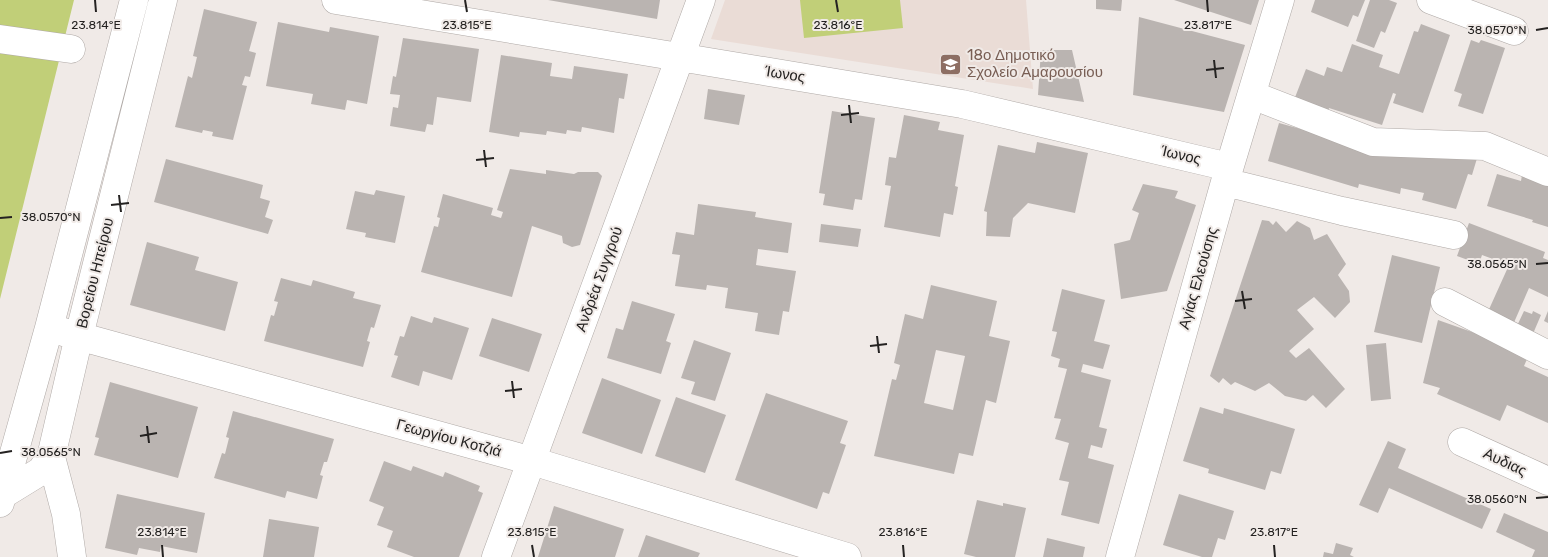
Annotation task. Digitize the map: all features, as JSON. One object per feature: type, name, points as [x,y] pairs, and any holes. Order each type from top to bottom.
[{"type":"street","name":"Βορείου Ηπείρου","points":[[1,499],[50,328],[134,0]]},
{"type":"street","name":"Βορείου Ηπείρου","points":[[1,499],[41,471],[51,457],[79,336],[163,0]]},
{"type":"street","name":"Ίωνος","points":[[336,0],[962,104],[1227,174],[1342,211],[1454,235]]},
{"type":"street","name":"Ανδρέα Συγγρού","points":[[496,557],[701,0]]},
{"type":"street","name":"Αγίας Ελεούσης","points":[[1120,557],[1227,174],[1280,0]]},
{"type":"street","points":[[1431,0],[1514,31]]},
{"type":"street","points":[[0,39],[71,49]]},
{"type":"street","points":[[1252,94],[1373,142],[1485,146],[1548,172]]},
{"type":"street","points":[[1445,302],[1548,354]]},
{"type":"street","name":"Γεωργίου Κοτζιά","points":[[50,328],[532,461],[847,557]]},
{"type":"street","name":"Αυδιας","points":[[1462,442],[1548,481]]},
{"type":"street","points":[[51,457],[66,514],[72,557]]},
{"type":"shaded area","name":"18ο Δημοτικό Σχολείο Αμαρουσίου","points":[[725,0],[1026,0],[1033,89],[711,39]]},
{"type":"green space","points":[[0,0],[74,0],[0,299]]},
{"type":"green space","points":[[800,0],[900,0],[903,28],[804,38]]},
{"type":"building","points":[[548,0],[660,0],[657,19]]},
{"type":"building","points":[[1096,0],[1122,0],[1121,11],[1096,9]]},
{"type":"building","points":[[1174,0],[1259,0],[1251,25]]},
{"type":"building","points":[[1315,0],[1365,0],[1358,17],[1353,15],[1348,27],[1311,12]]},
{"type":"building","points":[[1370,0],[1389,0],[1397,3],[1385,33],[1381,31],[1374,48],[1356,41]]},
{"type":"building","points":[[204,9],[257,22],[249,51],[256,53],[250,77],[245,76],[242,85],[247,86],[233,140],[212,136],[213,132],[203,130],[202,133],[175,127],[188,76],[192,78],[197,57],[193,56]]},
{"type":"building","points":[[1139,17],[1245,45],[1224,112],[1133,95]]},
{"type":"building","points":[[278,22],[329,32],[330,27],[379,36],[367,104],[347,100],[345,110],[311,104],[313,94],[266,86]]},
{"type":"building","points":[[1421,24],[1450,35],[1423,113],[1393,103],[1396,94],[1393,93],[1382,125],[1329,108],[1328,112],[1294,100],[1306,69],[1324,76],[1327,67],[1342,72],[1352,44],[1383,55],[1379,67],[1399,74],[1414,31],[1418,32]]},
{"type":"building","points":[[403,38],[479,49],[471,102],[437,97],[433,125],[427,124],[425,132],[390,126],[393,107],[398,108],[400,95],[390,94],[393,76],[396,77]]},
{"type":"building","points":[[1471,40],[1479,43],[1481,40],[1505,48],[1483,114],[1458,106],[1462,94],[1454,91]]},
{"type":"building","points":[[1041,50],[1072,50],[1084,102],[1038,95]]},
{"type":"building","points":[[501,55],[552,63],[550,76],[572,79],[574,66],[628,74],[624,99],[619,98],[614,133],[582,127],[581,132],[567,130],[566,134],[547,131],[546,135],[520,132],[519,137],[489,132]]},
{"type":"building","points":[[708,89],[745,95],[739,125],[704,119]]},
{"type":"building","points":[[832,111],[875,118],[862,200],[855,199],[853,210],[823,205],[825,194],[819,193]]},
{"type":"building","points":[[904,115],[940,122],[938,130],[964,135],[955,186],[958,187],[953,215],[944,213],[940,237],[884,227],[891,186],[885,185],[889,157],[896,158]]},
{"type":"building","points":[[1279,123],[1319,134],[1478,155],[1472,175],[1468,174],[1456,209],[1422,200],[1424,193],[1401,188],[1400,194],[1359,184],[1358,188],[1268,161]]},
{"type":"building","points":[[1037,142],[1088,153],[1075,213],[1028,203],[1013,218],[1010,237],[986,236],[987,212],[984,211],[998,145],[1035,153]]},
{"type":"building","points":[[166,159],[263,185],[260,198],[270,201],[265,217],[273,220],[268,234],[154,202]]},
{"type":"building","points":[[510,169],[546,174],[546,170],[574,174],[578,172],[598,172],[602,176],[580,245],[572,247],[563,243],[562,236],[532,226],[512,297],[421,272],[434,226],[438,227],[440,218],[437,217],[443,194],[493,208],[491,215],[501,218],[503,212],[497,210]]},
{"type":"building","points":[[1497,174],[1521,181],[1522,175],[1548,183],[1548,227],[1532,222],[1533,220],[1487,206]]},
{"type":"building","points":[[1143,184],[1178,191],[1175,198],[1196,205],[1167,291],[1121,299],[1114,244],[1130,240],[1139,213],[1132,210]]},
{"type":"building","points":[[376,190],[405,196],[395,243],[365,237],[366,233],[346,229],[355,191],[374,195]]},
{"type":"building","points":[[698,204],[756,212],[755,217],[792,223],[788,253],[758,249],[756,265],[796,271],[789,312],[783,311],[779,335],[755,331],[758,313],[725,308],[728,288],[707,285],[706,290],[675,286],[680,255],[672,254],[676,232],[694,235]]},
{"type":"building","points":[[1262,220],[1269,221],[1273,225],[1276,221],[1286,232],[1297,221],[1310,228],[1314,240],[1327,234],[1346,264],[1338,275],[1349,291],[1350,302],[1335,318],[1314,297],[1297,310],[1314,329],[1289,351],[1296,358],[1309,348],[1345,389],[1326,408],[1313,395],[1306,401],[1285,396],[1269,383],[1255,391],[1235,382],[1231,385],[1223,378],[1219,383],[1210,376]]},
{"type":"building","points":[[1469,223],[1545,252],[1543,258],[1548,260],[1548,297],[1529,288],[1512,327],[1486,316],[1509,265],[1482,255],[1479,264],[1457,256]]},
{"type":"building","points":[[821,224],[861,229],[858,247],[819,242]]},
{"type":"building","points":[[147,242],[199,257],[195,270],[238,282],[225,331],[130,305]]},
{"type":"building","points":[[1392,255],[1440,267],[1422,343],[1374,332]]},
{"type":"building","points":[[281,278],[311,286],[313,280],[355,292],[353,298],[381,305],[374,328],[371,327],[367,341],[370,342],[363,367],[264,341],[271,315],[274,316],[278,302],[274,301]]},
{"type":"building","points":[[931,285],[997,301],[989,336],[1010,341],[996,403],[986,400],[973,456],[959,453],[954,474],[874,456],[892,379],[896,380],[900,365],[894,363],[905,314],[923,319]],"holes":[[[936,350],[965,356],[953,410],[924,403]]]},
{"type":"building","points":[[1062,289],[1105,300],[1094,341],[1110,345],[1103,369],[1083,364],[1081,372],[1111,380],[1099,427],[1107,429],[1102,448],[1091,445],[1088,458],[1114,465],[1099,524],[1061,515],[1069,482],[1059,480],[1069,443],[1055,439],[1061,419],[1054,418],[1067,369],[1058,367],[1060,359],[1051,356],[1057,332],[1052,331]]},
{"type":"building","points":[[632,301],[675,314],[666,341],[671,343],[661,374],[607,358],[616,328],[623,330]]},
{"type":"building","points":[[1524,311],[1532,314],[1533,311],[1541,315],[1532,336],[1516,328]]},
{"type":"building","points":[[1548,311],[1548,323],[1544,321]]},
{"type":"building","points":[[411,316],[432,323],[434,317],[469,328],[452,380],[423,371],[419,386],[391,377],[398,356],[394,355],[400,336],[404,337]]},
{"type":"building","points":[[492,318],[542,334],[529,372],[479,356]]},
{"type":"building","points":[[1438,320],[1506,344],[1531,350],[1524,366],[1548,377],[1548,423],[1507,405],[1500,421],[1437,394],[1440,388],[1423,383]]},
{"type":"building","points":[[694,340],[731,353],[715,401],[691,394],[695,382],[681,378]]},
{"type":"building","points":[[1386,343],[1391,399],[1371,401],[1366,345]]},
{"type":"building","points":[[602,378],[661,400],[642,454],[582,433]]},
{"type":"building","points":[[110,382],[198,407],[178,478],[94,455],[99,438],[95,437]]},
{"type":"building","points":[[766,393],[848,421],[840,443],[846,445],[829,494],[823,492],[817,509],[735,480]]},
{"type":"building","points":[[676,397],[726,415],[705,473],[655,456]]},
{"type":"building","points":[[1200,407],[1223,414],[1224,408],[1295,429],[1281,474],[1271,471],[1265,490],[1208,473],[1209,469],[1183,461]]},
{"type":"building","points":[[233,411],[334,439],[327,462],[324,462],[320,475],[323,476],[317,499],[287,491],[285,498],[214,478],[222,453],[225,454],[229,438],[226,437]]},
{"type":"building","points":[[1388,441],[1406,449],[1398,468],[1491,509],[1482,529],[1389,488],[1378,513],[1359,505]]},
{"type":"building","points":[[384,461],[411,471],[413,466],[443,477],[445,472],[480,486],[478,491],[483,493],[459,557],[414,557],[387,547],[393,531],[377,525],[384,507],[369,501]]},
{"type":"building","points":[[117,494],[205,513],[197,553],[161,546],[160,552],[139,548],[137,555],[105,548]]},
{"type":"building","points":[[1179,494],[1234,511],[1225,540],[1218,538],[1212,557],[1202,557],[1163,545]]},
{"type":"building","points":[[977,500],[1003,506],[1003,503],[1026,508],[1015,557],[976,557],[964,554]]},
{"type":"building","points":[[554,506],[624,529],[615,557],[538,557]]},
{"type":"building","points":[[1504,513],[1548,532],[1548,557],[1532,557],[1535,550],[1496,532]]},
{"type":"building","points":[[269,519],[319,527],[314,557],[263,557]]},
{"type":"building","points":[[646,535],[700,553],[698,557],[638,557]]},
{"type":"building","points":[[1047,538],[1085,547],[1083,557],[1043,557]]},
{"type":"building","points":[[1336,543],[1353,548],[1350,555],[1354,557],[1323,557],[1324,552],[1333,554]]},
{"type":"place","name":"18ο Δημοτικό Σχολείο Αμαρουσίου","points":[[951,64]]}]
